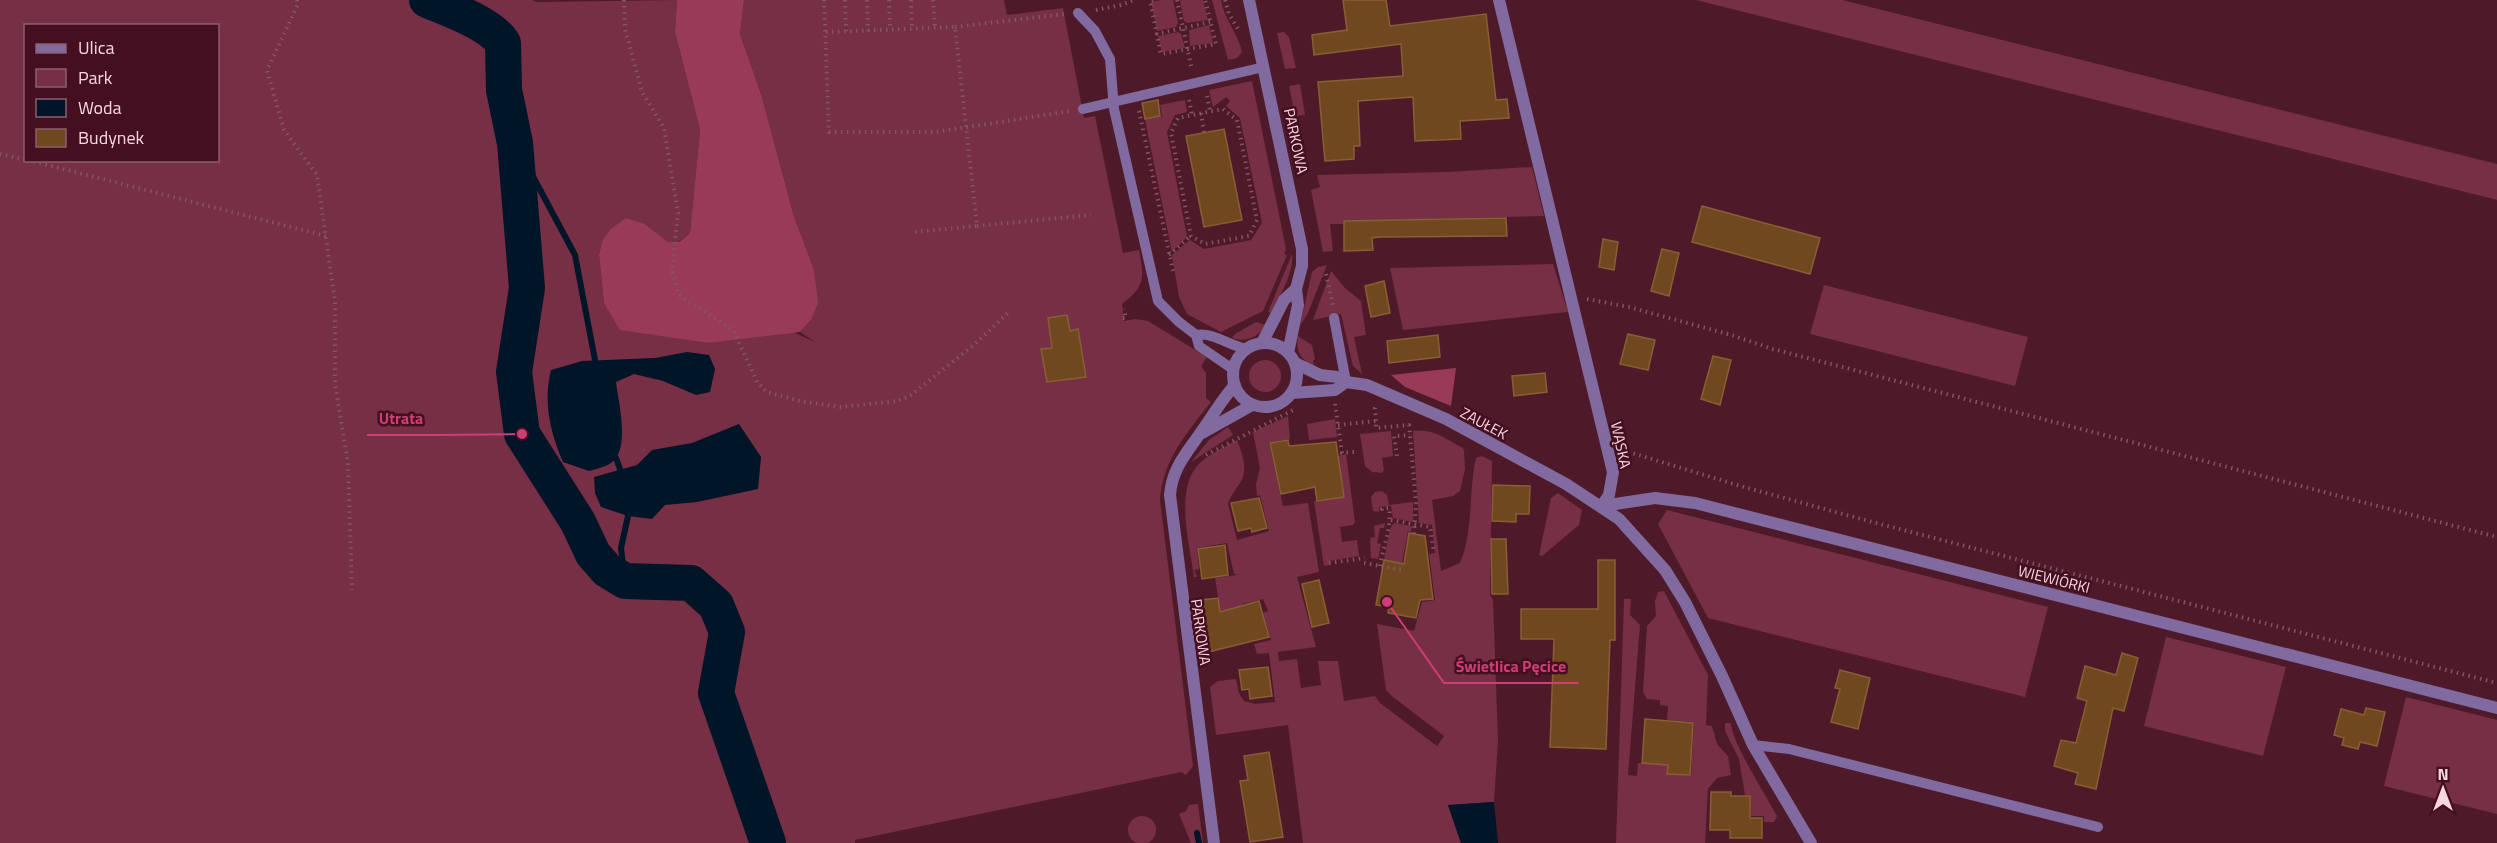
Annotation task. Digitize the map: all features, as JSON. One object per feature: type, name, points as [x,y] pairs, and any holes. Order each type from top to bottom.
[{"type":"street","name":"PARKOWA","points":[[1249,0],[1301,240],[1302,266],[1296,289],[1298,305],[1292,358]]},
{"type":"street","name":"WĄSKA","points":[[1499,0],[1608,448],[1613,477],[1609,495],[1602,506]]},
{"type":"street","name":"PARKOWA","points":[[1262,343],[1284,300],[1296,289]]},
{"type":"street","points":[[1262,343],[1276,345],[1292,358],[1297,378],[1292,393],[1276,406],[1252,405],[1241,397],[1235,385],[1234,370],[1239,356],[1247,349],[1262,343]]},
{"type":"street","name":"ZAUŁEK","points":[[1292,358],[1320,375],[1367,385],[1446,419],[1602,506]]},
{"type":"street","points":[[1292,393],[1335,390],[1346,382]]},
{"type":"street","name":"PARKOWA","points":[[1214,843],[1170,503],[1176,469],[1188,447],[1201,433],[1219,403],[1235,385]]},
{"type":"street","name":"PARKOWA","points":[[1201,433],[1252,405]]},
{"type":"street","name":"WIEWIÓRKI","points":[[1602,506],[1655,498],[1695,503],[2497,708]]},
{"type":"street","points":[[1602,506],[1619,519],[1665,570],[1694,619],[1753,745],[1811,843]]},
{"type":"lane","points":[[1078,13],[1090,24],[1108,53],[1114,101],[1157,299],[1166,310],[1196,335],[1199,346],[1234,370]]},
{"type":"lane","points":[[1083,109],[1264,67]]},
{"type":"lane","points":[[1334,318],[1346,382]]},
{"type":"lane","points":[[1196,335],[1207,333],[1237,347],[1247,349]]},
{"type":"lane","points":[[1753,745],[1789,749],[2098,827]]},
{"type":"path","points":[[297,0],[298,4],[267,70],[284,130],[317,175],[335,302],[335,384],[348,463],[352,590]]},
{"type":"path","points":[[624,0],[625,29],[642,92],[664,128],[678,213],[672,271],[679,295],[734,331],[757,382],[767,392],[800,401],[840,406],[897,401],[910,396],[975,344],[1008,313]]},
{"type":"path","points":[[824,0],[830,132],[936,132],[1083,109]]},
{"type":"path","points":[[845,0],[846,31]]},
{"type":"path","points":[[867,0],[868,31]]},
{"type":"path","points":[[889,0],[890,30]]},
{"type":"path","points":[[911,0],[912,29]]},
{"type":"path","points":[[933,0],[935,28]]},
{"type":"path","points":[[826,32],[955,27],[1078,13],[1122,5],[1134,0]]},
{"type":"path","points":[[1153,0],[1150,1],[1161,54],[1216,44],[1205,0]]},
{"type":"path","points":[[1177,0],[1194,82]]},
{"type":"path","points":[[1156,34],[1210,22]]},
{"type":"path","points":[[955,27],[968,128],[976,226]]},
{"type":"path","points":[[1137,101],[1173,271]]},
{"type":"path","points":[[1224,109],[1237,120],[1257,220],[1249,236],[1205,244],[1191,236],[1171,133],[1178,118],[1224,109]]},
{"type":"path","points":[[1201,113],[1204,132]]},
{"type":"path","points":[[0,154],[24,159]]},
{"type":"path","points":[[35,162],[326,236]]},
{"type":"path","points":[[914,232],[1091,215]]},
{"type":"path","points":[[1169,255],[1191,236]]},
{"type":"path","points":[[1326,274],[1332,292],[1334,318]]},
{"type":"path","points":[[1571,300],[1593,298],[1629,307],[1773,349],[2497,537]]},
{"type":"path","points":[[1123,318],[1126,318],[1124,309]]},
{"type":"path","points":[[1335,401],[1342,453],[1354,452]]},
{"type":"path","points":[[1377,404],[1375,408],[1376,428],[1409,425],[1416,524],[1414,534]]},
{"type":"path","points":[[1205,455],[1294,409]]},
{"type":"path","points":[[1338,425],[1376,420]]},
{"type":"path","points":[[1396,456],[1394,436],[1410,435]]},
{"type":"path","points":[[1608,448],[1631,452],[1733,484],[1876,523],[2497,683]]},
{"type":"path","points":[[1380,566],[1391,520],[1389,508],[1382,509],[1382,512]]},
{"type":"path","points":[[1391,520],[1430,527],[1434,552]]},
{"type":"path","points":[[1329,562],[1365,560],[1380,566],[1402,570]]},
{"type":"green space","points":[[0,0],[532,0],[537,2],[677,0],[675,32],[700,130],[690,233],[678,242],[668,242],[645,224],[602,241],[599,255],[604,303],[781,333],[793,332],[815,342],[800,332],[811,320],[814,270],[793,213],[762,97],[740,34],[744,0],[1004,0],[1007,15],[1063,8],[1084,118],[1095,116],[1123,253],[1139,250],[1142,268],[1141,281],[1135,292],[1122,304],[1124,321],[1135,319],[1148,321],[1207,357],[1201,366],[1206,373],[1206,398],[1211,402],[1171,459],[1162,485],[1160,500],[1193,766],[1186,775],[1181,772],[855,840],[855,843],[0,843]]},
{"type":"green space","points":[[1173,0],[1178,22],[1176,27],[1157,31],[1151,2]]},
{"type":"green space","points":[[1180,0],[1203,0],[1208,20],[1187,23],[1184,21]]},
{"type":"green space","points":[[1212,0],[1221,0],[1242,52],[1237,58],[1228,60]]},
{"type":"green space","points":[[1696,0],[1842,0],[2497,164],[2497,200]]},
{"type":"green space","points":[[1209,25],[1213,43],[1190,46],[1189,30]]},
{"type":"green space","points":[[1178,32],[1181,34],[1185,48],[1162,52],[1158,36]]},
{"type":"green space","points":[[1284,32],[1289,37],[1296,68],[1285,69],[1277,33]]},
{"type":"green space","points":[[1252,81],[1286,249],[1284,254],[1287,255],[1263,311],[1221,332],[1187,314],[1179,297],[1172,255],[1190,240],[1204,249],[1251,240],[1262,223],[1240,118],[1226,106],[1230,101],[1226,97],[1213,107],[1209,90]]},
{"type":"green space","points":[[1300,84],[1305,115],[1295,116],[1289,86]]},
{"type":"green space","points":[[1185,100],[1187,112],[1175,115],[1167,132],[1187,237],[1172,252],[1145,120],[1162,116],[1160,105]]},
{"type":"green space","points":[[1532,167],[1544,216],[1344,221],[1344,224],[1330,224],[1333,251],[1323,252],[1311,190],[1320,187],[1317,175],[1447,172]]},
{"type":"green space","points":[[1292,254],[1291,269],[1286,284],[1271,313],[1268,312]]},
{"type":"green space","points":[[1553,264],[1568,312],[1403,330],[1390,268]]},
{"type":"green space","points":[[1327,265],[1308,313],[1300,326],[1312,272],[1318,267]]},
{"type":"green space","points":[[1331,271],[1345,288],[1361,301],[1366,335],[1354,337],[1362,374],[1353,366],[1341,314],[1313,320]]},
{"type":"green space","points":[[1824,285],[2028,337],[2015,386],[1810,334]]},
{"type":"green space","points":[[1256,322],[1266,325],[1255,336],[1242,340],[1232,338],[1235,334]]},
{"type":"green space","points":[[1298,336],[1312,345],[1314,367],[1300,354],[1297,346]]},
{"type":"green space","points":[[1265,360],[1276,365],[1281,376],[1276,387],[1265,392],[1254,387],[1249,376],[1254,365]]},
{"type":"green space","points":[[1288,416],[1290,439],[1269,443],[1283,506],[1308,503],[1319,572],[1297,577],[1316,647],[1278,652],[1279,661],[1297,659],[1301,688],[1321,685],[1318,661],[1338,661],[1344,701],[1375,696],[1380,703],[1437,746],[1444,736],[1386,690],[1377,624],[1414,631],[1422,602],[1435,600],[1429,554],[1435,553],[1432,525],[1419,523],[1413,431],[1427,431],[1438,435],[1463,448],[1464,451],[1465,469],[1460,491],[1453,496],[1432,500],[1441,571],[1460,563],[1469,525],[1476,458],[1482,456],[1492,461],[1490,595],[1493,600],[1498,740],[1494,802],[1448,805],[1461,843],[1303,843],[1288,725],[1216,735],[1210,687],[1218,681],[1236,679],[1239,693],[1244,701],[1255,704],[1275,702],[1269,653],[1257,654],[1254,644],[1271,640],[1263,613],[1268,611],[1263,599],[1242,604],[1247,622],[1223,627],[1215,578],[1237,575],[1234,574],[1227,543],[1197,548],[1199,569],[1194,570],[1197,577],[1194,577],[1187,533],[1185,500],[1188,486],[1192,473],[1201,462],[1237,440],[1244,461],[1244,473],[1228,504],[1237,540],[1269,531],[1260,495],[1257,496],[1256,484],[1260,468],[1253,432]]},
{"type":"green space","points":[[1335,419],[1337,437],[1309,440],[1307,424]]},
{"type":"green space","points":[[1228,427],[1233,435],[1191,462],[1209,440]]},
{"type":"green space","points":[[1391,431],[1393,456],[1382,458],[1384,470],[1382,473],[1372,472],[1365,466],[1360,434]]},
{"type":"green space","points":[[1346,454],[1355,522],[1353,525],[1340,527],[1342,542],[1357,540],[1359,556],[1329,561],[1329,565],[1324,566],[1314,501],[1344,497],[1338,456]]},
{"type":"green space","points":[[1382,491],[1387,495],[1389,505],[1413,502],[1413,522],[1393,518],[1391,506],[1379,507],[1379,512],[1373,511],[1371,497],[1375,492]]},
{"type":"green space","points":[[1558,493],[1582,510],[1579,525],[1542,556],[1539,555],[1551,498]]},
{"type":"green space","points":[[1667,510],[2048,607],[2025,697],[1708,618],[1658,524]]},
{"type":"green space","points":[[1385,523],[1384,528],[1380,528],[1377,543],[1381,544],[1378,559],[1371,558],[1370,538],[1375,537],[1374,526]]},
{"type":"green space","points":[[1394,523],[1412,526],[1411,532],[1408,531],[1402,564],[1384,560],[1390,529]]},
{"type":"green space","points":[[1664,591],[1708,675],[1706,725],[1712,726],[1717,744],[1728,756],[1731,775],[1717,778],[1708,789],[1705,843],[1616,843],[1624,599],[1631,599],[1630,615],[1640,625],[1628,775],[1637,776],[1638,763],[1667,765],[1667,774],[1691,775],[1694,722],[1667,720],[1668,706],[1660,705],[1660,700],[1647,699],[1643,692],[1647,626],[1656,616],[1655,601],[1658,592]]},
{"type":"green space","points":[[2166,637],[2286,667],[2263,756],[2144,726]]},
{"type":"green space","points":[[2406,697],[2497,720],[2497,814],[2384,786]]},
{"type":"green space","points":[[1725,723],[1731,723],[1743,755],[1777,816],[1774,822],[1764,822],[1764,816],[1751,816],[1750,795],[1745,795],[1739,759],[1725,731]]},
{"type":"green space","points":[[1198,804],[1203,843],[1191,843],[1179,814],[1186,811],[1189,805]]},
{"type":"green space","points":[[1142,816],[1152,820],[1156,830],[1152,840],[1142,844],[1132,840],[1128,830],[1132,820]]},
{"type":"shaded area","points":[[677,0],[744,0],[740,34],[762,97],[793,213],[814,270],[818,303],[811,320],[800,332],[709,343],[620,330],[604,303],[599,255],[602,241],[611,229],[626,218],[645,224],[668,242],[679,242],[690,233],[700,130],[675,32]]},
{"type":"shaded area","points":[[1456,368],[1451,406],[1405,387],[1391,375]]},
{"type":"water","points":[[687,352],[709,355],[715,369],[710,392],[696,395],[663,381],[634,374],[616,382],[622,424],[622,436],[617,456],[611,463],[589,471],[563,462],[549,417],[548,394],[551,370],[582,361],[655,358]]},
{"type":"water","points":[[739,424],[761,457],[758,489],[697,502],[665,505],[652,519],[628,516],[601,507],[595,493],[594,477],[637,465],[652,450],[692,443]]},
{"type":"water","points":[[1494,802],[1498,843],[1461,843],[1448,805]]},
{"type":"building","points":[[1343,0],[1386,0],[1390,26],[1486,14],[1496,100],[1507,99],[1509,118],[1460,121],[1461,139],[1415,141],[1413,97],[1358,101],[1360,146],[1354,146],[1354,159],[1325,161],[1318,82],[1403,76],[1401,44],[1314,55],[1312,35],[1347,30]]},
{"type":"building","points":[[1158,100],[1160,116],[1145,119],[1142,103]]},
{"type":"building","points":[[1224,129],[1242,220],[1204,227],[1186,136]]},
{"type":"building","points":[[1702,206],[1820,238],[1810,274],[1692,242]]},
{"type":"building","points":[[1506,218],[1507,236],[1380,237],[1372,238],[1373,250],[1344,251],[1344,221]]},
{"type":"building","points":[[1603,239],[1618,242],[1614,270],[1599,267]]},
{"type":"building","points":[[1662,249],[1679,253],[1669,296],[1651,291]]},
{"type":"building","points":[[1384,281],[1390,313],[1371,317],[1365,286]]},
{"type":"building","points":[[1067,315],[1070,331],[1078,329],[1086,377],[1047,382],[1041,349],[1052,348],[1048,318]]},
{"type":"building","points":[[1628,334],[1655,340],[1648,370],[1620,364]]},
{"type":"building","points":[[1438,335],[1440,357],[1389,363],[1387,341]]},
{"type":"building","points":[[1713,356],[1731,360],[1720,405],[1701,399]]},
{"type":"building","points":[[1545,373],[1547,392],[1514,396],[1512,376]]},
{"type":"building","points":[[1288,440],[1289,446],[1336,442],[1344,497],[1317,501],[1315,487],[1281,494],[1270,443]]},
{"type":"building","points":[[1493,485],[1530,486],[1529,514],[1516,514],[1516,522],[1492,521]]},
{"type":"building","points":[[1259,498],[1267,528],[1252,532],[1251,528],[1238,531],[1231,503]]},
{"type":"building","points":[[1409,533],[1425,536],[1433,599],[1420,600],[1416,618],[1388,613],[1389,607],[1376,605],[1384,560],[1404,564]]},
{"type":"building","points":[[1491,539],[1506,539],[1508,594],[1492,594]]},
{"type":"building","points":[[1225,545],[1228,575],[1202,579],[1198,549]]},
{"type":"building","points":[[1598,560],[1615,560],[1615,640],[1610,640],[1606,749],[1550,747],[1554,639],[1521,639],[1521,609],[1598,609]]},
{"type":"building","points":[[1319,580],[1329,623],[1312,627],[1302,584]]},
{"type":"building","points":[[1218,598],[1220,612],[1259,601],[1269,637],[1208,652],[1201,600]]},
{"type":"building","points":[[2122,653],[2138,658],[2124,711],[2113,708],[2096,789],[2075,784],[2078,773],[2054,766],[2061,740],[2076,743],[2087,701],[2077,698],[2085,666],[2116,675]]},
{"type":"building","points":[[1268,667],[1272,696],[1250,699],[1249,689],[1242,690],[1239,670]]},
{"type":"building","points":[[1840,670],[1870,678],[1858,729],[1831,722],[1840,689],[1835,688]]},
{"type":"building","points":[[2366,708],[2385,712],[2377,746],[2360,742],[2358,749],[2342,745],[2344,738],[2334,735],[2341,709],[2364,715]]},
{"type":"building","points":[[1645,719],[1693,723],[1690,775],[1667,774],[1668,765],[1642,763]]},
{"type":"building","points":[[1269,752],[1283,837],[1250,842],[1240,781],[1248,780],[1244,756]]},
{"type":"building","points":[[1711,792],[1731,792],[1731,796],[1750,796],[1750,818],[1762,818],[1762,838],[1730,838],[1730,830],[1710,830]]},
{"type":"waterway","points":[[427,0],[479,23],[503,43],[504,90],[515,143],[527,288],[514,372],[522,434],[578,522],[593,554],[607,570],[625,581],[691,583],[716,605],[727,632],[716,693],[768,843]]},
{"type":"waterway","points":[[515,143],[575,255],[595,360]]},
{"type":"waterway","points":[[616,458],[620,469]]},
{"type":"waterway","points":[[625,581],[621,548],[628,516]]},
{"type":"waterway","points":[[1197,833],[1199,843]]},
{"type":"place","name":"Utrata","points":[[522,434]]},
{"type":"place","name":"Świetlica Pęcice","points":[[1387,602]]}]
